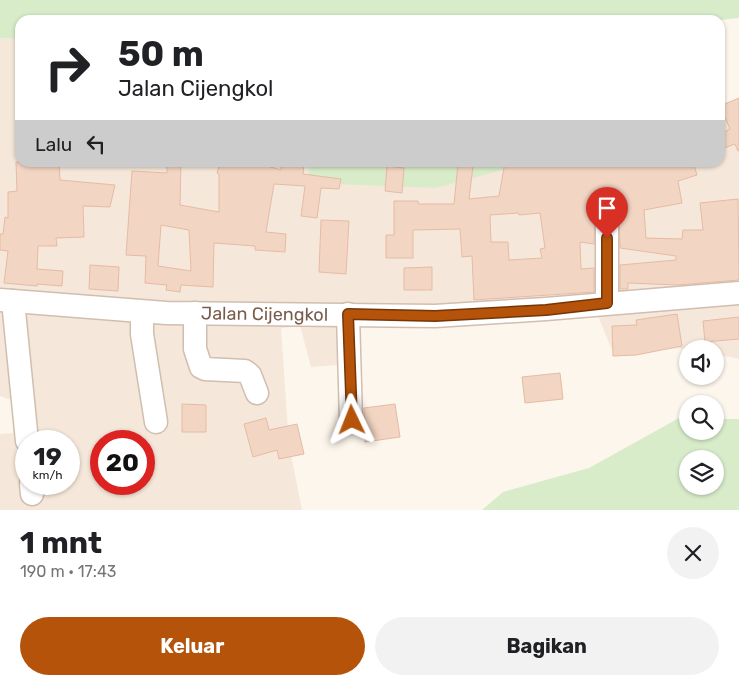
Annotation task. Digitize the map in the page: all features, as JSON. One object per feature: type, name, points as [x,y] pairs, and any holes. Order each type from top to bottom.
[{"type":"street","points":[[607,222],[607,303]]},
{"type":"street","name":"Jalan Cijengkol","points":[[7,301],[142,312],[435,316],[546,310],[607,303],[739,293]]},
{"type":"street","points":[[7,301],[25,430]]},
{"type":"street","points":[[142,312],[142,334],[156,422]]},
{"type":"street","points":[[195,312],[194,349],[201,367],[205,369],[245,371],[250,375],[257,393]]},
{"type":"street","points":[[348,314],[352,420]]},
{"type":"shaded area","points":[[0,38],[15,39],[15,167],[243,167],[260,178],[264,167],[308,167],[309,182],[481,167],[725,167],[725,109],[739,103],[739,359],[724,356],[724,340],[679,340],[679,349],[611,348],[594,306],[351,318],[352,364],[311,367],[300,326],[281,328],[289,445],[302,510],[0,510],[0,434],[13,433],[14,401],[0,396]]},
{"type":"green space","points":[[0,0],[739,0],[739,18],[725,19],[725,15],[15,15],[15,39],[0,38]]},
{"type":"green space","points":[[308,167],[512,167],[436,188],[309,183]]},
{"type":"green space","points":[[679,418],[679,440],[724,440],[724,419],[739,419],[739,510],[482,510],[503,492],[589,468]]},
{"type":"building","points":[[739,98],[739,151],[735,144],[725,148],[725,132],[730,129],[725,118],[725,104]]},
{"type":"building","points":[[16,167],[59,167],[60,180],[115,185],[110,207],[83,206],[84,237],[56,238],[57,246],[38,246],[37,269],[63,271],[62,286],[4,283],[8,251],[0,250],[0,234],[3,234],[5,217],[8,218],[8,192],[17,191]]},
{"type":"building","points":[[167,167],[181,167],[180,205],[219,212],[219,174],[217,173],[219,167],[270,167],[281,170],[281,167],[304,167],[303,174],[341,179],[339,189],[321,188],[317,218],[301,216],[305,186],[274,184],[266,232],[286,234],[285,252],[255,250],[255,246],[214,243],[213,287],[181,285],[180,292],[166,290],[167,285],[145,283],[146,256],[126,255],[132,171],[167,173]],"holes":[[[161,225],[189,230],[191,271],[158,266]]]},
{"type":"building","points":[[387,167],[404,168],[402,193],[385,191]]},
{"type":"building","points":[[458,167],[473,167],[469,199],[499,196],[504,167],[695,167],[697,175],[678,181],[682,203],[644,210],[646,238],[682,239],[683,230],[703,230],[700,203],[738,199],[739,280],[677,285],[628,283],[628,289],[620,289],[620,265],[676,260],[676,256],[620,248],[619,216],[607,209],[601,210],[595,216],[594,244],[580,242],[581,269],[594,268],[594,292],[474,300],[472,256],[462,257],[460,229],[413,230],[413,258],[386,258],[386,235],[394,235],[394,201],[418,201],[418,204],[454,204]],"holes":[[[540,213],[545,248],[540,249],[542,258],[509,260],[508,242],[491,242],[490,215]]]},
{"type":"building","points":[[321,220],[349,221],[346,274],[319,272]]},
{"type":"building","points":[[90,265],[119,267],[118,291],[89,289]]},
{"type":"building","points":[[432,267],[432,290],[404,290],[404,268]]},
{"type":"building","points":[[677,314],[681,340],[679,340],[679,347],[636,355],[613,356],[612,326],[637,325],[636,320]]},
{"type":"building","points":[[739,317],[739,339],[705,340],[703,321]]},
{"type":"building","points":[[560,373],[563,399],[525,403],[522,377]]},
{"type":"building","points":[[182,404],[206,405],[206,432],[182,432]]},
{"type":"building","points":[[395,404],[400,437],[365,442],[364,408]]},
{"type":"building","points":[[266,418],[269,430],[297,424],[304,454],[279,459],[277,450],[253,457],[244,424]]},
{"type":"route","points":[[352,420],[348,314],[435,316],[546,310],[607,303],[607,238]]}]
